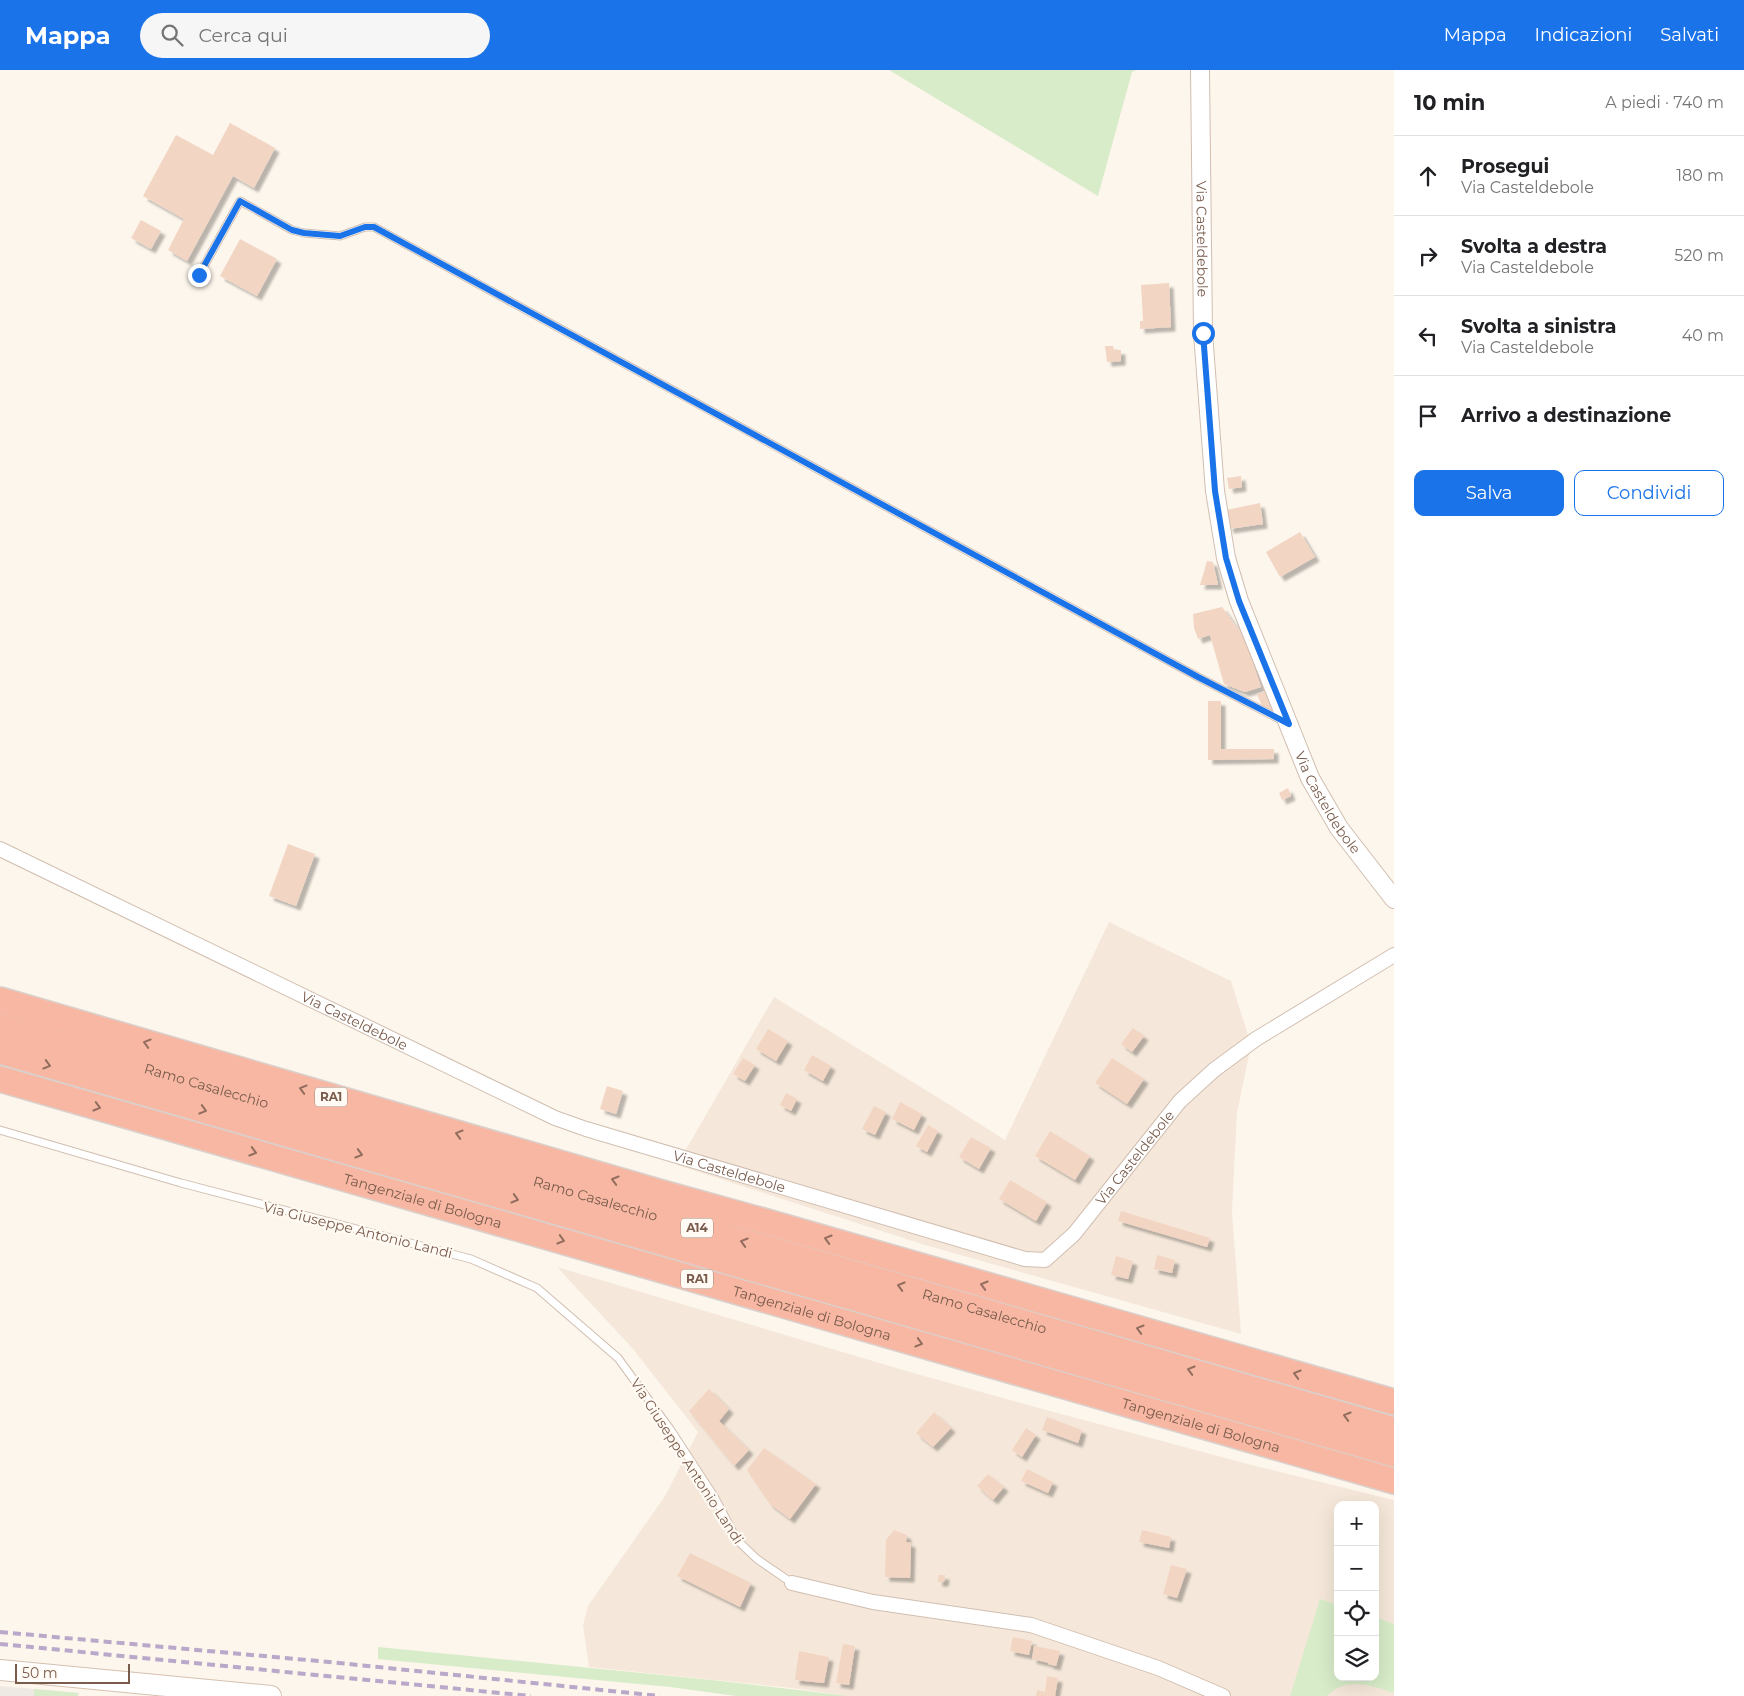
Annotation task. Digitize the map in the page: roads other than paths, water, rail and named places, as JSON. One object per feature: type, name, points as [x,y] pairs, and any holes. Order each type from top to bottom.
[{"type":"highway","name":"RA1","points":[[0,1000],[653,1191],[1394,1402]]},
{"type":"highway","name":"Ramo Casalecchio","points":[[0,1026],[1394,1430]]},
{"type":"highway","name":"Ramo Casalecchio","points":[[0,1051],[1394,1454]]},
{"type":"highway","name":"Tangenziale di Bologna","points":[[0,1078],[1394,1481]]},
{"type":"main road","points":[[0,1670],[271,1696]]},
{"type":"street","name":"Via Casteldebole","points":[[1200,70],[1203,333],[1215,491],[1226,558],[1239,601],[1310,778],[1339,828],[1394,899]]},
{"type":"street","name":"Via Casteldebole","points":[[0,849],[555,1118],[586,1130],[1025,1259],[1045,1260],[1074,1234],[1180,1101],[1214,1070],[1256,1039],[1394,954]]},
{"type":"street","name":"Via Giuseppe Antonio Landi","points":[[792,1584],[872,1602],[1031,1625],[1158,1668],[1223,1696]]},
{"type":"lane","points":[[199,275],[240,201],[292,230],[304,233],[340,236],[365,227],[374,227],[1198,677],[1289,724]]},
{"type":"lane","name":"Via Giuseppe Antonio Landi","points":[[0,1130],[181,1184],[471,1258],[537,1288],[618,1358],[670,1429],[714,1498],[737,1540],[757,1560],[792,1584]]},
{"type":"railway","points":[[0,1632],[329,1662],[660,1696]]},
{"type":"railway","points":[[0,1644],[531,1696]]}]
